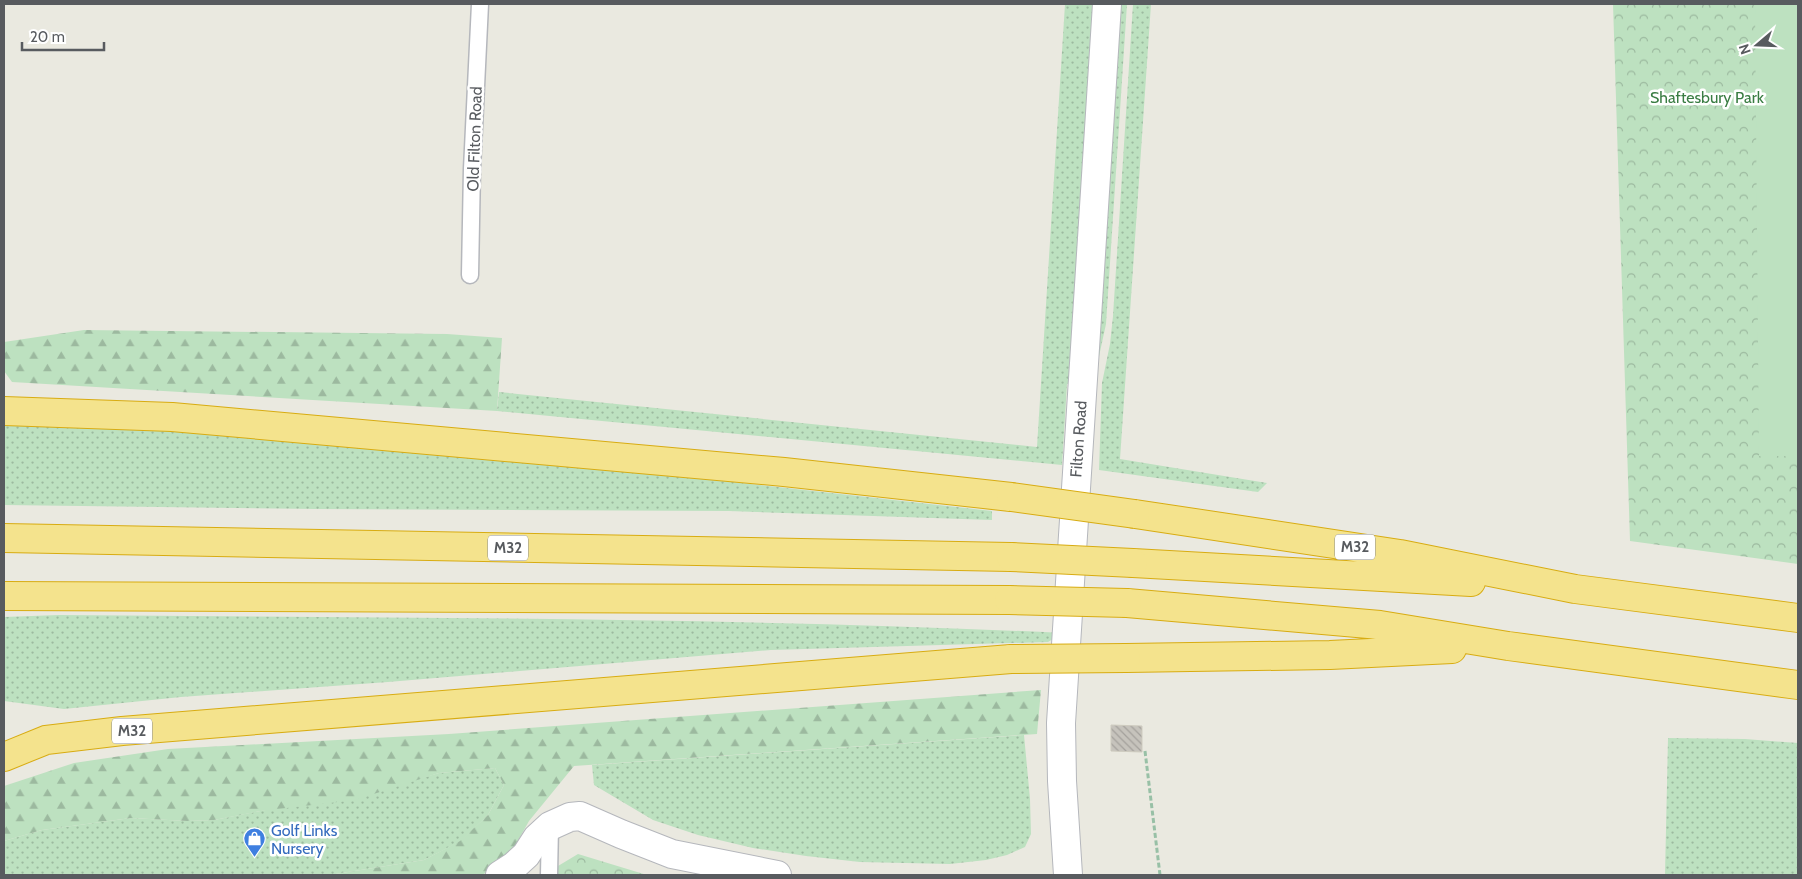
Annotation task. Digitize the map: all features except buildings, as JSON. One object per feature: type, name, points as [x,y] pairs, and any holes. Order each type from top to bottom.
[{"type":"highway","name":"M32","points":[[4,411],[172,417],[784,472],[1011,497],[1400,554],[1575,588],[1798,618]]},
{"type":"highway","name":"M32","points":[[4,538],[1011,557],[1575,588]]},
{"type":"highway","name":"M32","points":[[4,596],[1009,600],[1127,603],[1380,625],[1508,646],[1798,685]]},
{"type":"highway","name":"M32","points":[[4,757],[46,740],[122,732],[1011,658],[1330,655],[1508,646]]},
{"type":"street","name":"Filton Road","points":[[1068,875],[1062,781],[1061,723],[1107,4]]},
{"type":"street","points":[[500,875],[526,855],[537,838],[550,826],[570,817],[580,816],[672,854],[777,875]]},
{"type":"lane","name":"Old Filton Road","points":[[470,275],[472,169],[480,4]]},
{"type":"lane","points":[[549,875],[550,826]]},
{"type":"path","points":[[1145,751],[1160,875]]},
{"type":"green space","points":[[1065,4],[1094,4],[1071,384],[1067,384],[1062,465],[497,411],[499,392],[1037,447]]},
{"type":"green space","points":[[1120,4],[1127,4],[1106,324],[1098,361]]},
{"type":"green space","points":[[1133,4],[1151,4],[1120,459],[1267,483],[1258,492],[1099,470],[1102,383],[1110,344],[1113,316]]},
{"type":"green space","name":"Shaftesbury Park","points":[[1613,4],[1798,4],[1798,564],[1630,541]]},
{"type":"green space","points":[[1755,4],[1798,4],[1798,456],[1759,456]]},
{"type":"green space","points":[[84,330],[447,334],[502,338],[497,411],[12,382],[4,371],[4,342]]},
{"type":"green space","points":[[10,421],[231,434],[627,470],[992,511],[992,520],[729,511],[4,505],[4,423]]},
{"type":"green space","points":[[59,615],[686,621],[1063,633],[1048,642],[771,650],[181,697],[64,709],[4,701],[4,617]]},
{"type":"green space","points":[[1041,690],[1037,734],[574,766],[529,821],[507,860],[482,875],[329,875],[424,860],[460,841],[488,815],[504,785],[495,768],[439,773],[355,800],[261,811],[214,820],[187,821],[131,818],[42,830],[4,841],[4,786],[74,763],[168,749],[449,734]]},
{"type":"green space","points":[[1024,735],[1031,834],[1025,847],[1007,855],[986,860],[950,864],[860,862],[806,856],[753,848],[698,835],[653,820],[594,785],[592,765]]},
{"type":"green space","points":[[1668,738],[1745,739],[1798,743],[1798,875],[1665,875]]},
{"type":"green space","points":[[495,768],[504,785],[488,815],[461,841],[424,860],[329,875],[4,875],[4,841],[42,830],[131,818],[187,821],[214,820],[404,783],[439,773]]},
{"type":"green space","points":[[578,854],[647,875],[543,875]]},
{"type":"place","name":"Golf Links Nursery","points":[[255,858]]}]
